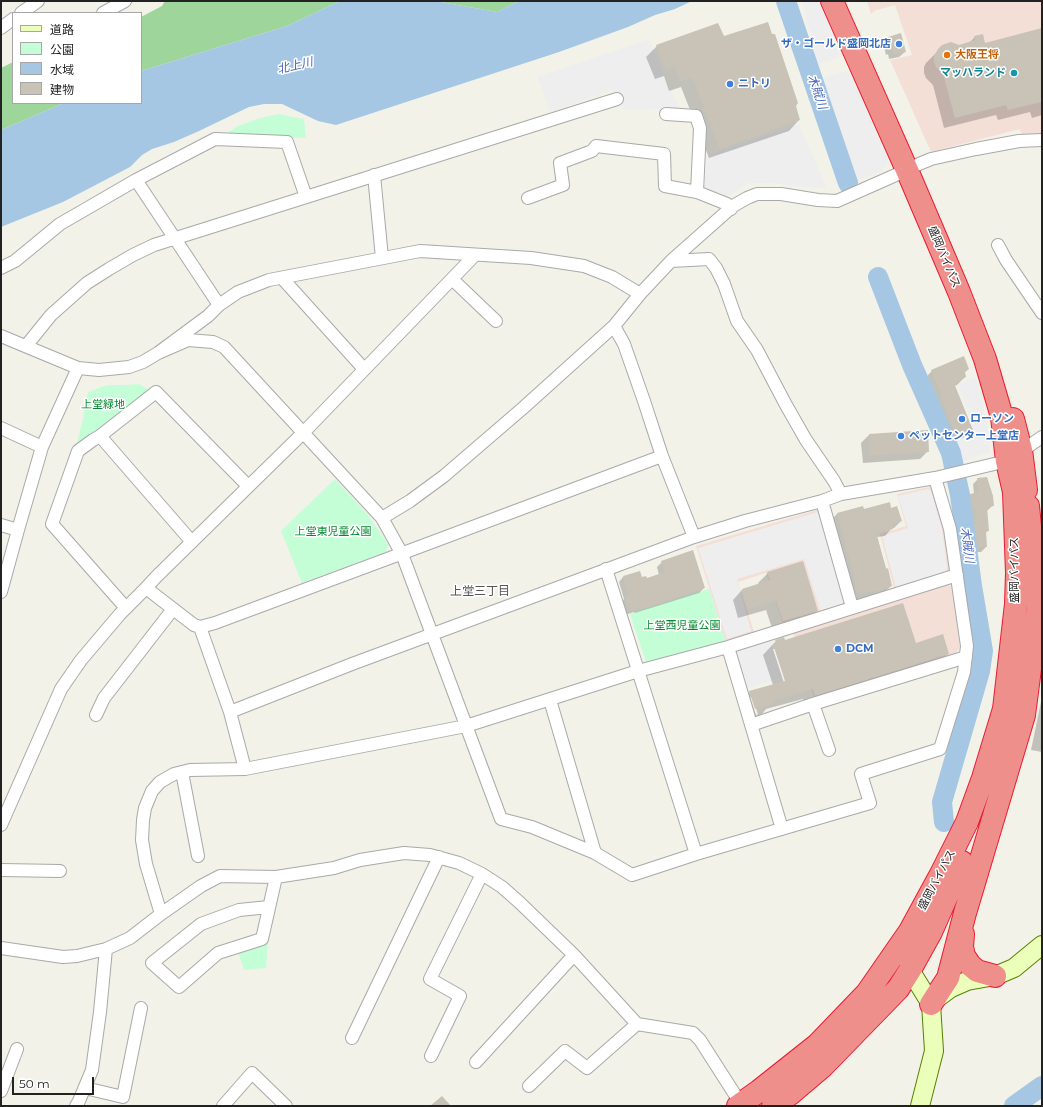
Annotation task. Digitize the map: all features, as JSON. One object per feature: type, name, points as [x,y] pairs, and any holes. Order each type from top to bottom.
[{"type":"highway","name":"盛岡バイパス","points":[[832,1],[913,167]]},
{"type":"highway","name":"盛岡バイパス","points":[[774,1097],[822,1066],[898,989],[931,932],[980,819],[1011,728],[1028,614],[1029,559],[1027,502],[1014,456],[985,359],[913,167],[846,1]]},
{"type":"highway","name":"盛岡バイパス","points":[[774,1097],[817,1045],[867,994],[910,931],[967,822],[983,778],[1004,709],[1016,604],[1017,573],[1014,456]]},
{"type":"highway","points":[[931,1004],[948,978],[965,913],[1024,715],[1038,606],[1027,502]]},
{"type":"highway","points":[[965,913],[962,947],[964,956],[970,965],[977,971],[995,976]]},
{"type":"highway","points":[[740,1105],[774,1097]]},
{"type":"main road","points":[[910,931],[908,949],[910,970],[931,1004],[934,1051],[920,1106]]},
{"type":"main road","points":[[931,1004],[951,988],[967,981],[995,976],[1014,968],[1042,945]]},
{"type":"main road","points":[[867,994],[898,989],[931,1004]]},
{"type":"street","points":[[23,12],[38,1]]},
{"type":"street","points":[[105,12],[125,1]]},
{"type":"street","points":[[1,28],[12,20]]},
{"type":"street","points":[[26,346],[51,315],[88,283],[133,255],[154,245],[617,98]]},
{"type":"street","points":[[666,114],[696,116],[700,128],[697,192]]},
{"type":"street","points":[[1,268],[15,261],[60,224],[136,180],[215,139],[287,142],[306,197]]},
{"type":"street","points":[[382,518],[410,501],[444,476],[523,408],[614,326],[640,294],[671,261],[731,209],[747,198],[757,194],[781,194],[818,200],[837,200],[931,159],[1019,141],[1042,140]]},
{"type":"street","points":[[528,198],[563,185],[560,163],[592,151],[596,146],[664,154],[665,186],[697,192],[727,204],[731,209]]},
{"type":"street","points":[[374,175],[382,258]]},
{"type":"street","points":[[136,180],[219,305]]},
{"type":"street","points":[[998,245],[1006,260],[1042,313]]},
{"type":"street","points":[[1,336],[78,368],[99,370],[129,367],[143,362],[158,353],[238,292],[269,280],[420,251],[531,258],[584,266],[612,277],[640,294]]},
{"type":"street","points":[[1,825],[61,689],[80,660],[156,577],[303,433],[475,255]]},
{"type":"street","points":[[671,261],[709,259],[716,268],[724,284],[737,321],[757,350],[806,440],[834,481],[840,494]]},
{"type":"street","points":[[282,278],[364,369]]},
{"type":"street","points":[[452,278],[496,321]]},
{"type":"street","points":[[614,326],[624,344],[662,456],[694,537]]},
{"type":"street","points":[[158,353],[188,340],[213,342],[224,347],[382,518],[402,554],[501,819],[532,827],[595,854],[632,874],[870,803],[861,774],[940,749],[964,672],[967,646],[941,477]]},
{"type":"street","points":[[1,592],[42,447],[78,368]]},
{"type":"street","points":[[126,608],[52,524],[78,451],[100,436],[156,392],[248,486]]},
{"type":"street","points":[[1,428],[42,447]]},
{"type":"street","points":[[100,436],[192,542]]},
{"type":"street","points":[[230,712],[345,667],[694,537],[745,520],[822,501],[840,494],[964,472],[1014,456],[1042,436]]},
{"type":"street","points":[[146,588],[194,625],[200,627],[402,554],[662,456]]},
{"type":"street","points":[[822,501],[852,607]]},
{"type":"street","points":[[1,525],[18,530]]},
{"type":"street","points":[[606,569],[696,854]]},
{"type":"street","points":[[161,914],[146,864],[142,840],[145,808],[152,791],[160,782],[174,774],[190,770],[245,769],[466,726],[638,671],[728,646],[956,576]]},
{"type":"street","points":[[96,715],[104,698],[173,609]]},
{"type":"street","points":[[200,627],[230,712],[245,769]]},
{"type":"street","points":[[728,646],[782,829]]},
{"type":"street","points":[[751,725],[813,704],[966,657]]},
{"type":"street","points":[[550,700],[595,854]]},
{"type":"street","points":[[813,704],[829,750]]},
{"type":"street","points":[[182,772],[198,856]]},
{"type":"street","points":[[1,948],[63,957],[77,956],[106,949],[130,938],[200,886],[220,876],[276,877],[334,868],[360,860],[404,853],[430,855],[459,863],[482,874],[502,887],[574,955],[636,1024],[692,1034],[700,1040],[740,1105]]},
{"type":"street","points":[[352,1038],[439,857]]},
{"type":"street","points":[[1,870],[60,871]]},
{"type":"street","points":[[431,1056],[460,996],[430,979],[482,874]]},
{"type":"street","points":[[269,908],[239,910],[201,924],[152,963],[179,987],[218,953],[262,939],[269,908],[276,877]]},
{"type":"street","points":[[76,1106],[92,1070],[106,949]]},
{"type":"street","points":[[476,1062],[574,955]]},
{"type":"street","points":[[84,1088],[123,1097],[141,1008]]},
{"type":"street","points":[[529,1086],[565,1051],[587,1068],[636,1024]]},
{"type":"street","points":[[1,1091],[17,1049]]},
{"type":"street","points":[[223,1106],[252,1073],[286,1106]]},
{"type":"shaded area","points":[[802,1],[820,1],[839,49],[839,57],[815,65],[812,57],[813,40],[806,21]]},
{"type":"shaded area","points":[[867,1],[1042,1],[1042,134],[1022,136],[1020,129],[931,152],[890,60],[912,55],[895,5],[874,11],[871,14]]},
{"type":"shaded area","points":[[649,39],[679,108],[623,110],[613,90],[550,112],[537,77]]},
{"type":"shaded area","points":[[846,71],[852,77],[888,159],[887,165],[882,168],[882,171],[856,181],[819,78]]},
{"type":"shaded area","points":[[799,124],[827,189],[769,183],[749,183],[728,198],[704,188],[707,155]]},
{"type":"shaded area","points":[[976,377],[987,421],[990,452],[961,462],[955,441],[975,433],[958,385]]},
{"type":"shaded area","points":[[929,487],[932,489],[944,529],[950,569],[948,573],[949,585],[953,588],[960,647],[955,654],[814,698],[793,632],[783,624],[766,573],[738,582],[754,632],[726,642],[696,546],[817,510],[819,511],[849,614],[897,599],[880,534],[906,526],[897,494]]},
{"type":"shaded area","points":[[928,489],[931,491],[942,529],[947,568],[946,572],[896,588],[882,536],[908,528],[898,496]]},
{"type":"shaded area","points":[[818,512],[844,600],[841,606],[820,610],[804,559],[737,579],[751,631],[727,639],[698,548]]},
{"type":"shaded area","points":[[770,639],[782,677],[746,689],[736,651],[739,648]]},
{"type":"green space","points":[[165,1],[340,1],[287,26],[142,71],[142,16],[162,6]]},
{"type":"green space","points":[[435,1],[519,1],[497,12]]},
{"type":"green space","points":[[12,62],[12,104],[62,104],[1,130],[1,68]]},
{"type":"green space","points":[[278,114],[304,119],[306,138],[224,135],[238,126],[257,119]]},
{"type":"green space","name":"上堂緑地","points":[[139,384],[148,389],[148,391],[91,437],[76,447],[88,392],[107,385]]},
{"type":"green space","name":"上堂東児童公園","points":[[335,479],[368,515],[388,544],[386,552],[302,583],[281,531]]},
{"type":"green space","name":"上堂西児童公園","points":[[709,589],[726,642],[649,664],[646,662],[630,614]]},
{"type":"green space","points":[[268,943],[266,968],[244,970],[238,952]]},
{"type":"water","name":"北上川","points":[[340,1],[435,1],[497,12],[519,1],[692,1],[675,9],[655,15],[628,27],[559,52],[336,125],[318,121],[282,104],[264,104],[249,107],[174,142],[152,149],[142,155],[130,167],[63,202],[1,227],[1,130],[62,104],[142,104],[142,71],[287,26]]},
{"type":"building","points":[[768,22],[772,34],[775,34],[798,103],[796,106],[800,120],[720,149],[692,77],[680,81],[675,66],[666,70],[656,45],[718,23],[724,36]]},
{"type":"building","name":"マッハランド","points":[[1042,28],[1042,102],[1008,110],[1006,105],[955,118],[943,74],[936,67],[934,62],[934,56],[938,49],[942,45],[951,42],[959,45],[975,40],[974,36],[983,34],[985,43]]},
{"type":"building","points":[[901,33],[906,52],[894,54],[893,50],[891,50],[888,37]]},
{"type":"building","points":[[964,356],[969,369],[965,372],[966,377],[954,383],[973,430],[956,436],[941,397],[943,396],[931,370]]},
{"type":"building","points":[[928,430],[929,452],[870,455],[869,434]]},
{"type":"building","points":[[987,477],[993,496],[994,506],[987,507],[989,531],[986,531],[987,547],[978,547],[975,530],[975,509],[972,509],[970,494],[979,492],[977,478]]},
{"type":"building","points":[[890,502],[891,508],[897,506],[902,521],[892,524],[893,529],[876,532],[886,569],[888,568],[892,586],[876,591],[858,594],[837,513],[863,506],[864,509]]},
{"type":"building","points":[[693,550],[705,588],[630,611],[625,597],[629,595],[623,576],[640,571],[642,577],[646,576],[647,578],[665,572],[661,561]]},
{"type":"building","points":[[803,561],[818,611],[783,621],[776,601],[748,609],[742,589],[770,580],[767,572]]},
{"type":"building","points":[[903,603],[916,643],[943,634],[949,654],[815,696],[813,689],[772,701],[773,704],[755,709],[749,691],[785,681],[773,644],[776,642],[775,640],[784,637],[785,640]]},
{"type":"building","points":[[442,1096],[451,1106],[430,1106]]},
{"type":"waterway","name":"木賊川","points":[[786,1],[848,183]]},
{"type":"waterway","name":"木賊川","points":[[878,277],[912,365],[951,453],[960,495],[972,586],[983,651],[980,671],[942,802],[944,822]]},
{"type":"waterway","name":"木賊川","points":[[1014,1106],[1042,1086]]},
{"type":"place","name":"ザ・ゴールド盛岡北店","points":[[899,44]]},
{"type":"place","name":"大阪王将","points":[[947,55]]},
{"type":"place","name":"マッハランド","points":[[1014,73]]},
{"type":"place","name":"ニトリ","points":[[730,84]]},
{"type":"place","name":"ローソン","points":[[962,419]]},
{"type":"place","name":"ペットセンター上堂店","points":[[901,436]]},
{"type":"place","name":"DCM","points":[[838,649]]},
{"type":"district","name":"上堂三丁目","points":[[480,591]]}]
